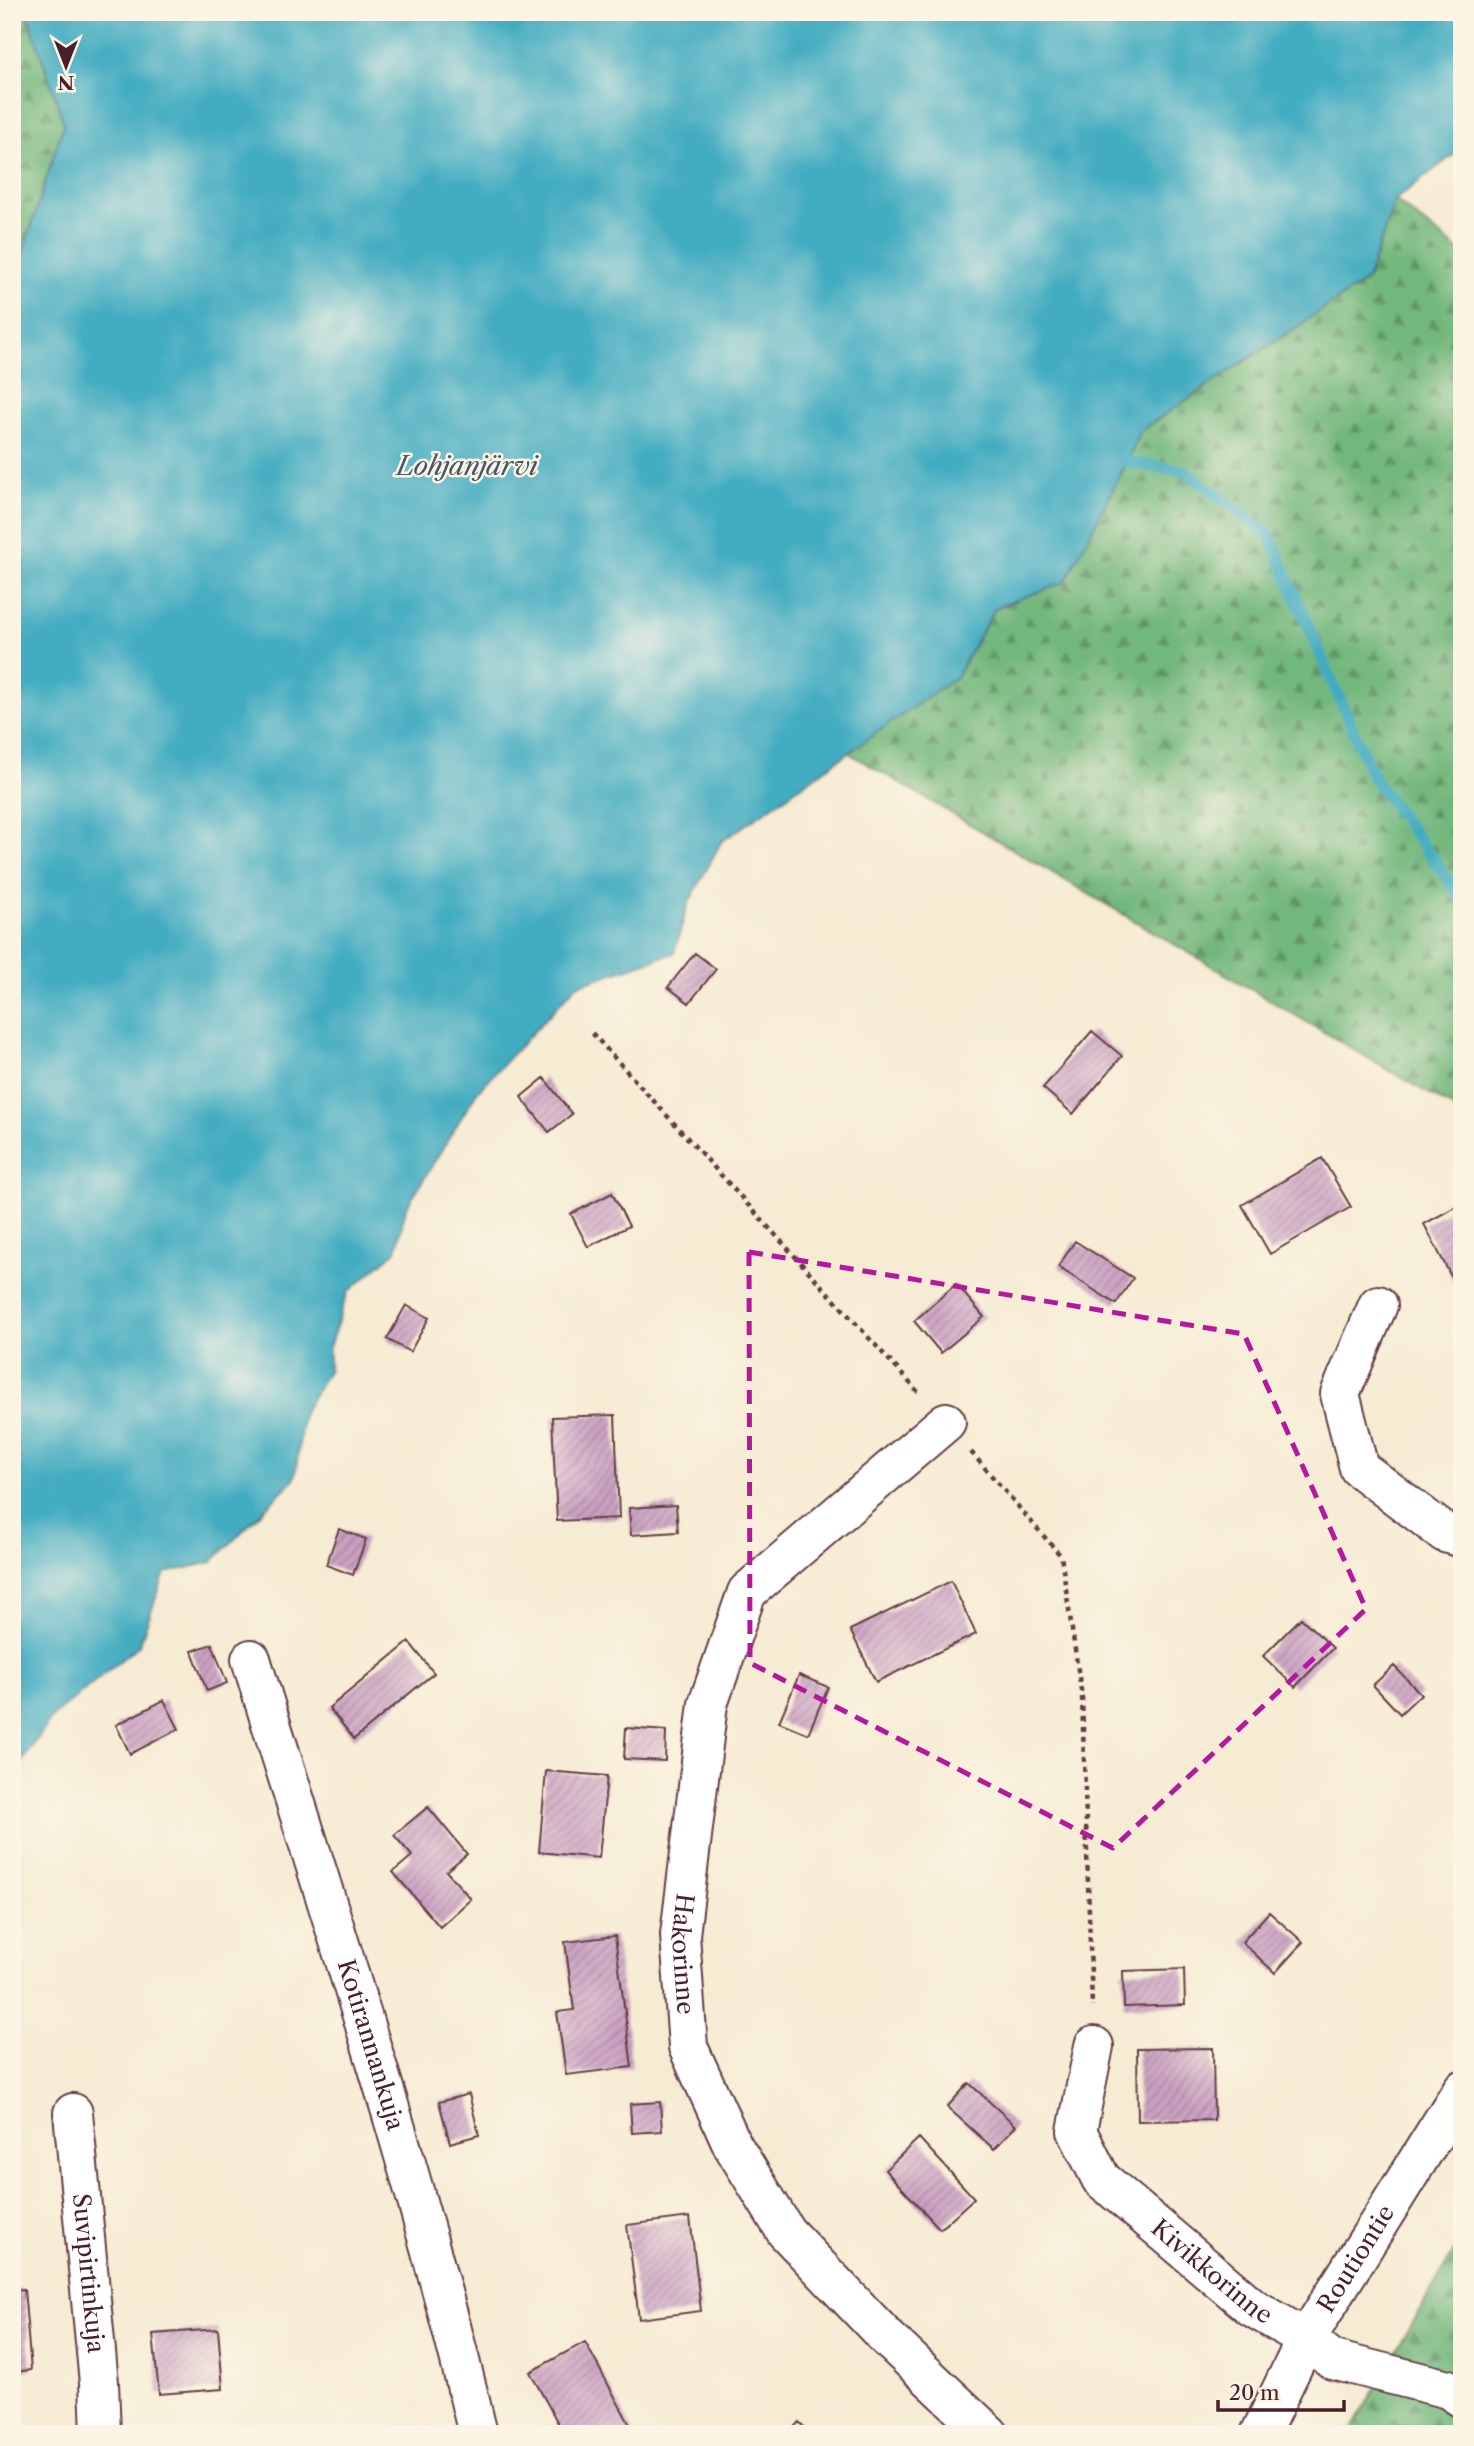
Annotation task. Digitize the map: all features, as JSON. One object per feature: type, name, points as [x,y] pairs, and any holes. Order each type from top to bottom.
[{"type":"street","points":[[1378,1305],[1340,1394],[1359,1468],[1446,1533],[1462,1538]]},
{"type":"street","name":"Hakorinne","points":[[946,1422],[747,1591],[708,1704],[680,1936],[688,2047],[733,2146],[786,2232],[885,2336],[989,2434]]},
{"type":"street","name":"Kotirannankuja","points":[[251,1659],[449,2311],[478,2434]]},
{"type":"street","name":"Kivikkorinne","points":[[1094,2046],[1076,2131],[1101,2179],[1252,2307],[1306,2339],[1333,2360],[1448,2389],[1462,2398]]},
{"type":"street","name":"Routiontie","points":[[1260,2434],[1306,2339],[1462,2090]]},
{"type":"street","name":"Suvipirtinkuja","points":[[73,2113],[99,2383],[101,2434]]},
{"type":"path","points":[[592,1033],[946,1422],[1061,1556],[1082,1696],[1094,2046]]},
{"type":"highlighted area","points":[[749,1252],[1244,1334],[1366,1609],[1113,1848],[750,1663]]},
{"type":"green space","points":[[12,12],[27,12],[64,123],[21,260],[12,280]]},
{"type":"green space","points":[[1395,200],[1462,253],[1462,1113],[847,752],[956,677],[995,608],[1065,582],[1127,462],[1140,431],[1367,280]]},
{"type":"green space","points":[[1462,2237],[1462,2434],[1349,2434]]},
{"type":"water","name":"Lohjanjärvi","points":[[27,12],[1462,12],[1462,148],[1395,200],[1367,280],[1140,431],[1127,462],[1065,582],[995,608],[956,677],[721,842],[688,904],[674,953],[577,985],[477,1092],[406,1208],[396,1251],[348,1292],[329,1347],[329,1369],[303,1413],[295,1478],[212,1562],[165,1573],[139,1645],[53,1716],[12,1776],[12,280],[64,123]]},
{"type":"building","points":[[695,953],[716,969],[689,1003],[668,987]]},
{"type":"building","points":[[1092,1031],[1122,1056],[1073,1114],[1043,1088]]},
{"type":"building","points":[[544,1078],[572,1114],[549,1132],[521,1097]]},
{"type":"building","points":[[1322,1158],[1351,1207],[1270,1254],[1242,1205]]},
{"type":"building","points":[[612,1193],[629,1226],[588,1247],[571,1214]]},
{"type":"building","points":[[1459,1205],[1462,1210],[1462,1280],[1455,1284],[1424,1224]]},
{"type":"building","points":[[1075,1241],[1133,1278],[1116,1304],[1058,1267]]},
{"type":"building","points":[[956,1284],[984,1317],[941,1353],[914,1321]]},
{"type":"building","points":[[406,1305],[429,1318],[410,1352],[387,1339]]},
{"type":"building","points":[[615,1415],[619,1518],[557,1521],[552,1417]]},
{"type":"building","points":[[676,1505],[678,1532],[631,1535],[629,1508]]},
{"type":"building","points":[[339,1529],[366,1539],[353,1575],[326,1565]]},
{"type":"building","points":[[951,1581],[976,1634],[876,1682],[850,1630]]},
{"type":"building","points":[[1301,1618],[1333,1648],[1295,1687],[1263,1656]]},
{"type":"building","points":[[409,1642],[434,1673],[354,1739],[329,1708]]},
{"type":"building","points":[[212,1644],[227,1683],[207,1691],[192,1651]]},
{"type":"building","points":[[1394,1666],[1421,1694],[1400,1714],[1373,1685]]},
{"type":"building","points":[[799,1675],[828,1687],[808,1734],[779,1722]]},
{"type":"building","points":[[164,1700],[179,1729],[130,1754],[116,1725]]},
{"type":"building","points":[[626,1728],[666,1731],[665,1761],[624,1759]]},
{"type":"building","points":[[546,1771],[607,1776],[599,1858],[539,1852]]},
{"type":"building","points":[[428,1807],[467,1854],[446,1871],[471,1899],[440,1927],[393,1872],[412,1856],[394,1835]]},
{"type":"building","points":[[1269,1912],[1303,1942],[1275,1973],[1242,1942]]},
{"type":"building","points":[[615,1936],[632,2067],[566,2075],[557,2012],[574,2010],[565,1942]]},
{"type":"building","points":[[1184,1969],[1185,2005],[1124,2007],[1123,1971]]},
{"type":"building","points":[[1213,2048],[1214,2120],[1138,2121],[1137,2049]]},
{"type":"building","points":[[969,2083],[1016,2126],[994,2149],[947,2107]]},
{"type":"building","points":[[469,2094],[479,2135],[450,2143],[439,2102]]},
{"type":"building","points":[[660,2102],[662,2131],[632,2133],[630,2104]]},
{"type":"building","points":[[919,2138],[974,2198],[940,2229],[885,2170]]},
{"type":"building","points":[[690,2217],[701,2311],[639,2319],[627,2225]]},
{"type":"building","points":[[24,2289],[31,2370],[12,2372],[12,2290]]},
{"type":"building","points":[[218,2329],[223,2389],[159,2394],[153,2334]]},
{"type":"building","points":[[585,2342],[635,2434],[564,2434],[530,2372]]},
{"type":"building","points":[[799,2422],[811,2434],[787,2434]]},
{"type":"waterway","points":[[1127,462],[1185,471],[1269,534],[1375,781],[1462,898]]}]
